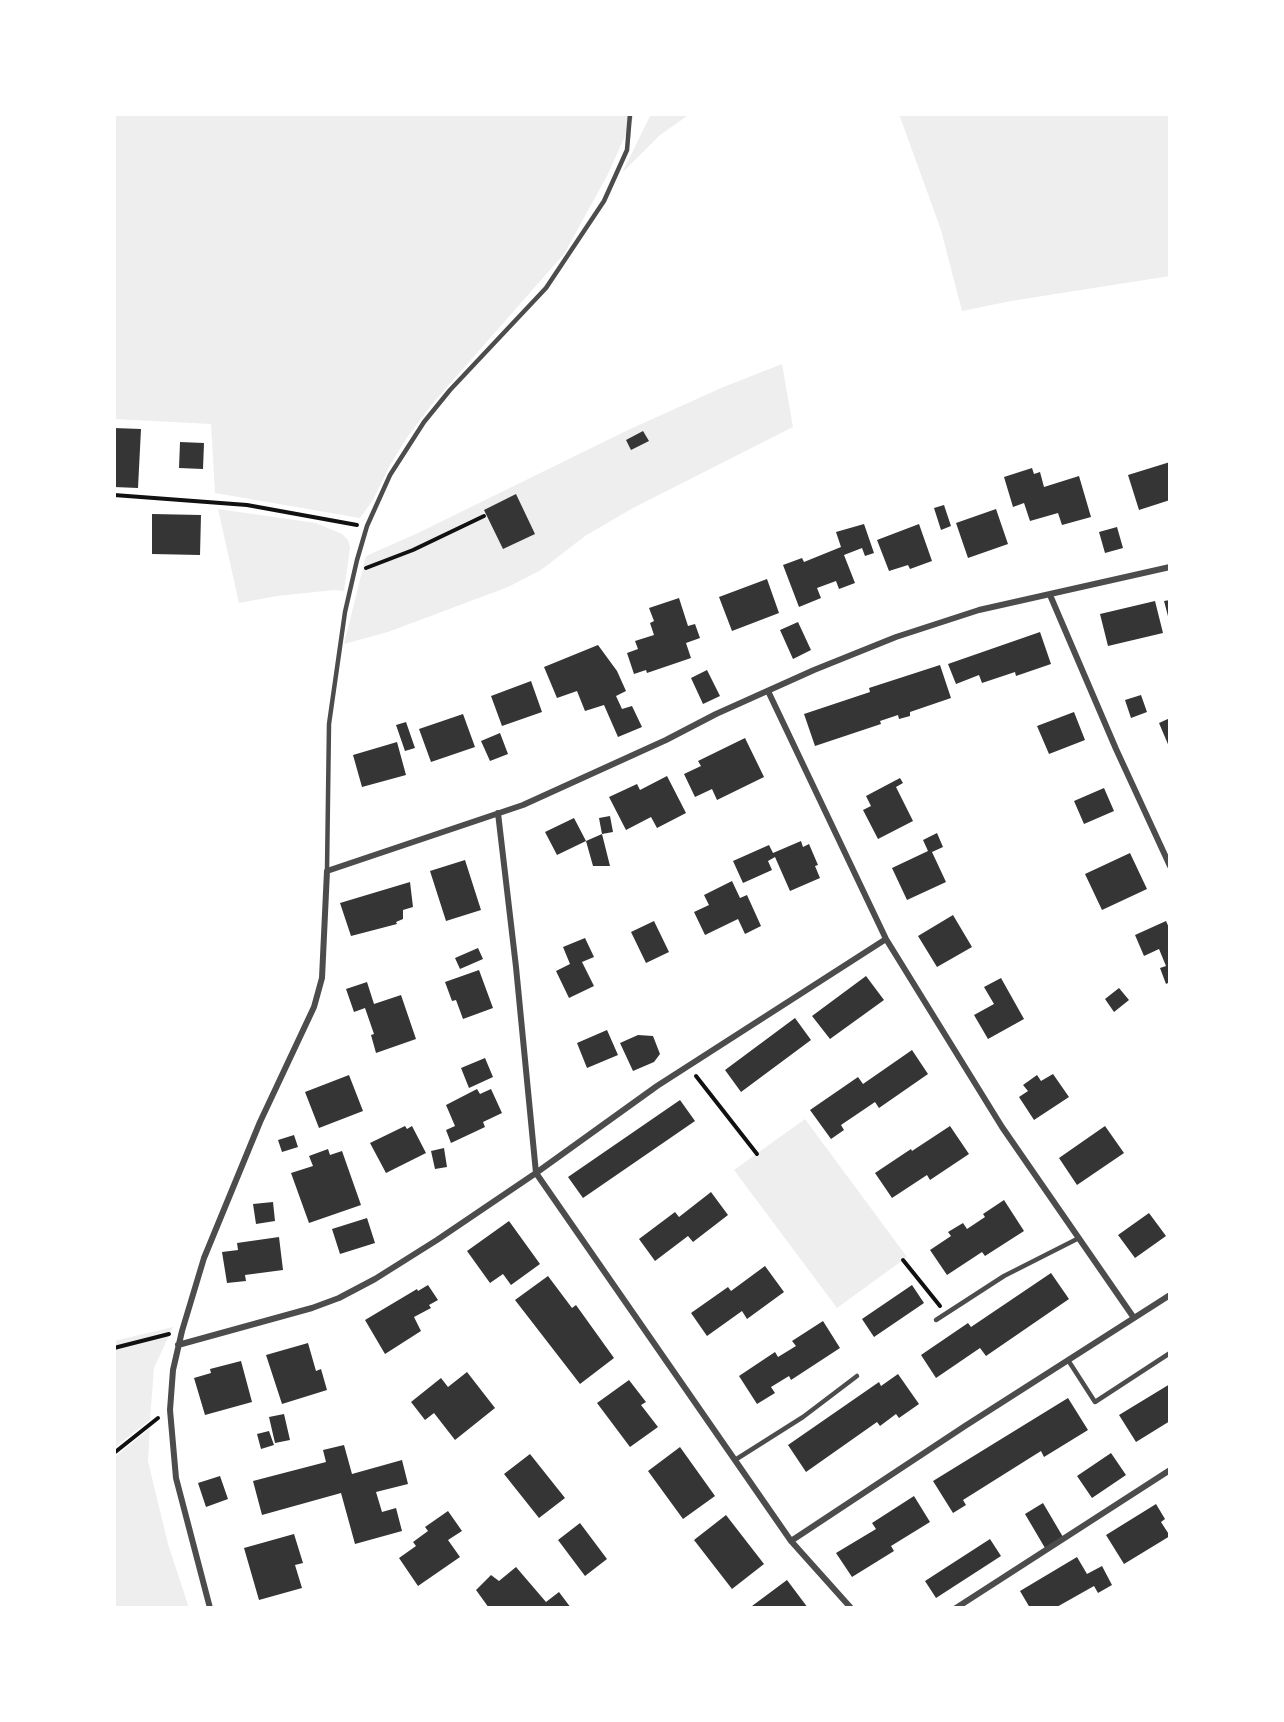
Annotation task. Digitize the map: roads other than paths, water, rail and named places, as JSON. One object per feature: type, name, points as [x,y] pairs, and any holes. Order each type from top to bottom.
[{"type":"street","points":[[210,1608],[176,1478],[170,1410],[173,1370],[182,1330],[204,1258],[260,1122],[314,1007],[322,978],[327,871],[522,804],[843,658],[939,622],[979,610],[1170,567]]},
{"type":"street","points":[[1050,595],[1120,759],[1170,866]]},
{"type":"street","points":[[768,691],[886,939],[1002,1127],[1134,1318]]},
{"type":"street","points":[[498,813],[536,1173],[791,1541],[851,1608]]},
{"type":"street","points":[[178,1345],[312,1308],[339,1298],[375,1279],[536,1173],[657,1086],[886,939]]},
{"type":"street","points":[[791,1541],[1068,1359],[1170,1295]]},
{"type":"street","points":[[956,1608],[1170,1470]]},
{"type":"lane","points":[[327,871],[329,724],[339,645],[354,571],[368,526],[390,475],[424,422],[450,390],[546,288],[604,201],[627,150],[630,114]]},
{"type":"lane","points":[[936,1320],[1004,1276],[1079,1238]]},
{"type":"lane","points":[[1068,1359],[1095,1402],[1170,1353]]},
{"type":"lane","points":[[735,1460],[803,1418],[858,1376]]}]
